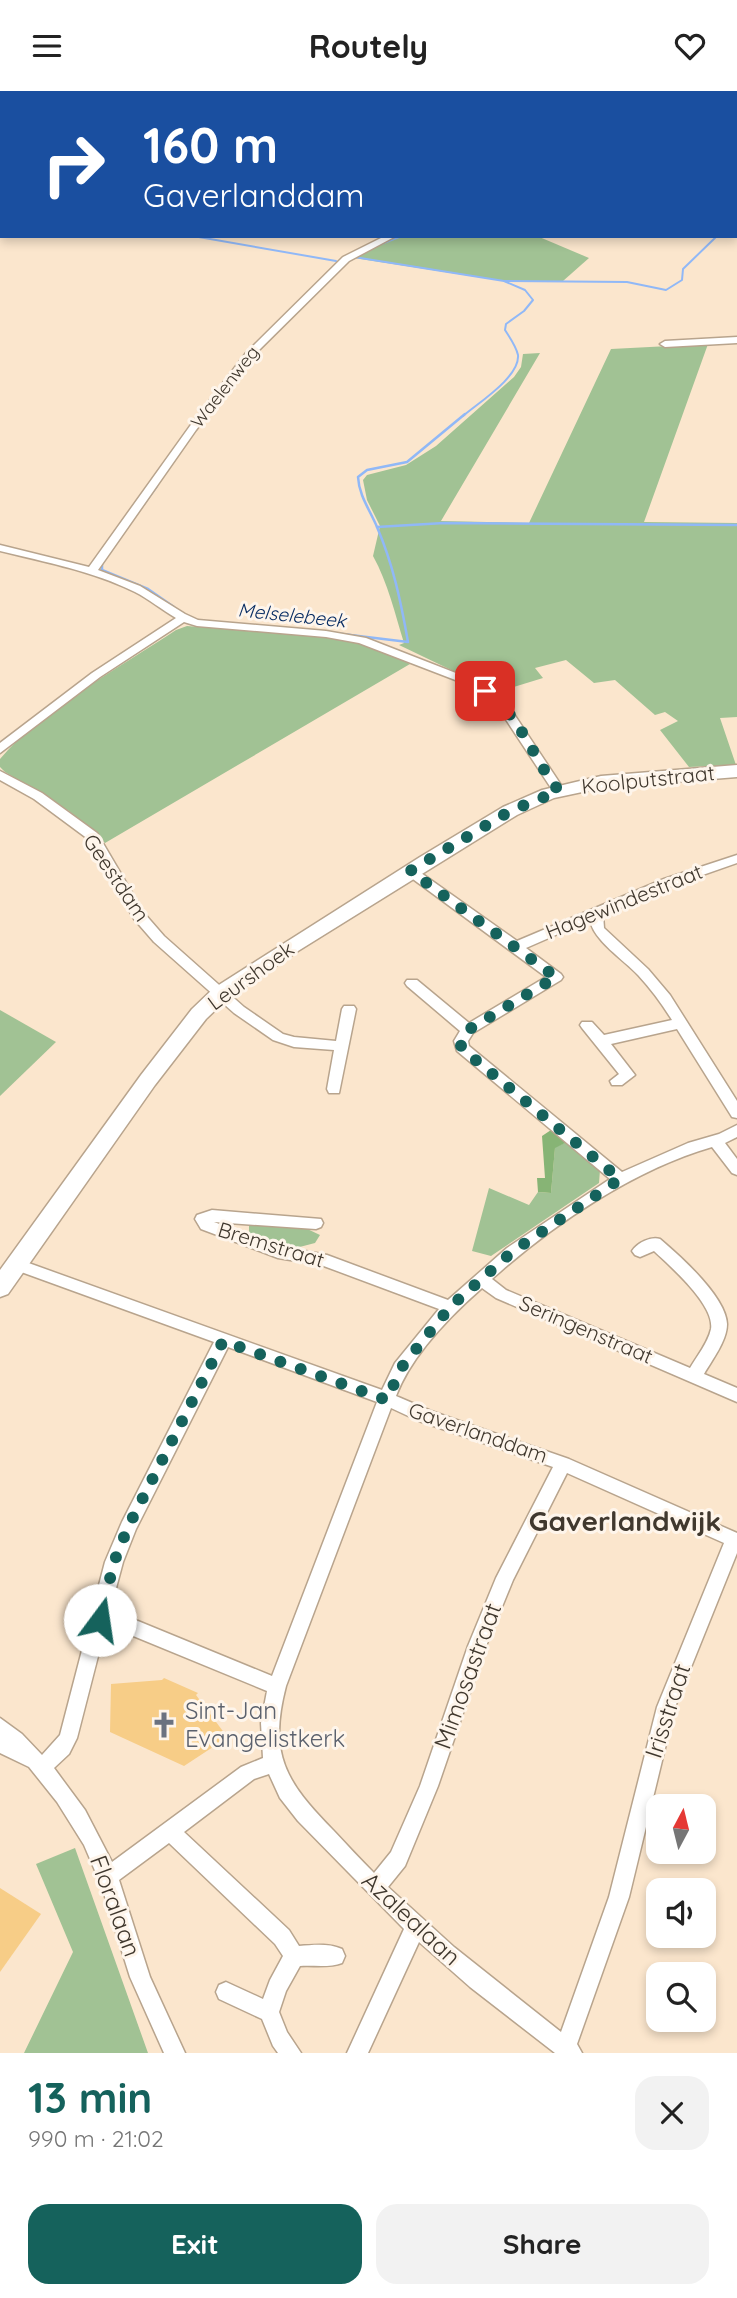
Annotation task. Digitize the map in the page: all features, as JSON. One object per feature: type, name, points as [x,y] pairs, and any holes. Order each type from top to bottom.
[{"type":"street","name":"Waelenweg","points":[[92,571],[248,355],[346,259],[388,238]]},
{"type":"street","points":[[665,344],[737,340]]},
{"type":"street","points":[[0,548],[92,571],[135,587],[160,601],[182,619],[197,623],[352,638],[378,645],[462,679],[505,707],[559,791]]},
{"type":"street","points":[[0,749],[96,675],[182,619]]},
{"type":"street","name":"Koolputstraat","points":[[559,791],[601,782],[737,771]]},
{"type":"street","name":"Geestdam","points":[[0,775],[38,796],[93,837],[139,916],[159,939],[239,1010],[278,1037],[295,1042],[341,1046]]},
{"type":"street","name":"Leurshoek","points":[[0,1288],[148,1080],[200,1014],[221,993],[290,946],[510,811],[559,791]]},
{"type":"street","name":"Hagewindestraat","points":[[516,947],[669,882],[737,859]]},
{"type":"street","points":[[410,871],[556,977],[468,1030],[461,1041],[461,1048],[620,1179]]},
{"type":"street","points":[[596,912],[598,929],[643,972],[665,998],[737,1113]]},
{"type":"street","points":[[412,983],[468,1030]]},
{"type":"street","points":[[334,1089],[349,1009]]},
{"type":"street","points":[[601,1041],[681,1024]]},
{"type":"street","points":[[587,1025],[628,1075],[617,1081]]},
{"type":"street","points":[[387,1400],[401,1368],[450,1307],[512,1252],[620,1179],[737,1130]]},
{"type":"street","points":[[715,1141],[737,1169]]},
{"type":"street","name":"Bremstraat","points":[[316,1223],[212,1216],[202,1219],[206,1225],[284,1253],[322,1259],[450,1307]]},
{"type":"street","points":[[640,1251],[652,1239],[692,1280],[713,1308],[720,1323],[716,1337],[694,1376]]},
{"type":"street","name":"Gaverlanddam","points":[[18,1265],[564,1464],[735,1540]]},
{"type":"street","name":"Seringenstraat","points":[[481,1279],[501,1294],[737,1395]]},
{"type":"street","points":[[42,1767],[62,1748],[68,1738],[114,1562],[128,1527],[223,1341]]},
{"type":"street","name":"Azalealaan","points":[[387,1400],[277,1686],[267,1730],[274,1763],[291,1799],[415,1928],[528,2021],[568,2050]]},
{"type":"street","name":"Mimosastraat","points":[[375,1888],[398,1859],[429,1786],[477,1646],[496,1601],[564,1464]]},
{"type":"street","name":"Irisstraat","points":[[568,2050],[619,1897],[666,1707],[735,1540]]},
{"type":"street","points":[[100,1620],[127,1625],[277,1686]]},
{"type":"street","name":"Floralaan","points":[[0,1727],[42,1767],[81,1823],[109,1876],[130,1949],[158,2022],[175,2053]]},
{"type":"street","name":"Floralaan","points":[[0,1743],[42,1767]]},
{"type":"street","points":[[109,1876],[248,1773],[257,1767],[274,1763]]},
{"type":"street","points":[[171,1832],[282,1937],[293,1956]]},
{"type":"street","points":[[357,2053],[415,1928]]},
{"type":"street","points":[[293,1956],[335,1956]]},
{"type":"street","points":[[291,2053],[280,2039],[269,2013],[277,1987],[293,1956]]},
{"type":"street","points":[[226,1992],[269,2013]]},
{"type":"green space","points":[[394,238],[542,238],[589,258],[563,281],[503,281],[354,258]]},
{"type":"green space","points":[[708,344],[644,522],[737,523],[737,717],[720,718],[736,765],[689,767],[660,730],[678,721],[665,712],[655,715],[615,680],[594,683],[566,660],[535,668],[543,678],[497,692],[399,645],[404,643],[387,588],[373,556],[380,526],[367,500],[363,480],[367,475],[406,465],[436,446],[514,377],[521,367],[523,354],[540,353],[441,521],[529,523],[611,349]]},
{"type":"green space","points":[[187,626],[342,639],[375,648],[410,664],[105,843],[69,811],[0,767],[0,759],[37,723],[107,674],[176,630]]},
{"type":"green space","points":[[0,1010],[56,1042],[0,1096]]},
{"type":"green space","points":[[551,1130],[567,1142],[555,1148],[551,1193],[538,1192],[537,1178],[545,1178],[542,1136]]},
{"type":"green space","points":[[567,1142],[600,1170],[599,1183],[491,1256],[472,1251],[489,1188],[529,1205],[538,1192],[551,1193],[555,1147]]},
{"type":"green space","points":[[249,1224],[301,1226],[320,1235],[315,1243],[288,1250],[249,1235]]},
{"type":"green space","points":[[75,1848],[148,2053],[24,2053],[73,1952],[36,1864]]},
{"type":"building","name":"Sint-Jan Evangelistkerk","points":[[164,1678],[198,1693],[196,1695],[225,1734],[220,1736],[225,1743],[215,1749],[213,1747],[184,1766],[110,1732],[111,1684]]},
{"type":"building","points":[[0,1888],[41,1914],[0,1972]]},
{"type":"waterway","points":[[204,238],[336,261]]},
{"type":"waterway","name":"Melselebeek","points":[[381,244],[397,238]]},
{"type":"waterway","name":"Melselebeek","points":[[504,281],[627,282],[666,290],[682,280],[683,269],[715,238]]},
{"type":"waterway","name":"Melselebeek","points":[[354,257],[504,281]]},
{"type":"waterway","name":"Melselebeek","points":[[463,416],[505,381],[517,363],[518,355],[505,330],[506,324],[524,311],[533,300],[525,290],[504,281]]},
{"type":"waterway","name":"Melselebeek","points":[[377,527],[363,497],[358,477],[367,470],[407,462],[465,414]]},
{"type":"waterway","name":"Melselebeek","points":[[141,508],[157,486]]},
{"type":"waterway","points":[[377,527],[444,523],[737,525]]},
{"type":"waterway","name":"Melselebeek","points":[[334,633],[408,642],[392,569],[377,527]]},
{"type":"waterway","name":"Melselebeek","points":[[102,563],[102,570],[148,589],[174,607]]},
{"type":"place","name":"Sint-Jan Evangelistkerk","points":[[164,1725]]},
{"type":"district","name":"Gaverlandwijk","points":[[625,1521]]},
{"type":"route","points":[[100,1620],[114,1562],[128,1527],[223,1341],[387,1400],[401,1368],[450,1307],[512,1252],[620,1179],[461,1048],[461,1041],[468,1030],[556,977],[410,871],[510,811],[559,791],[505,707],[485,691]]}]
